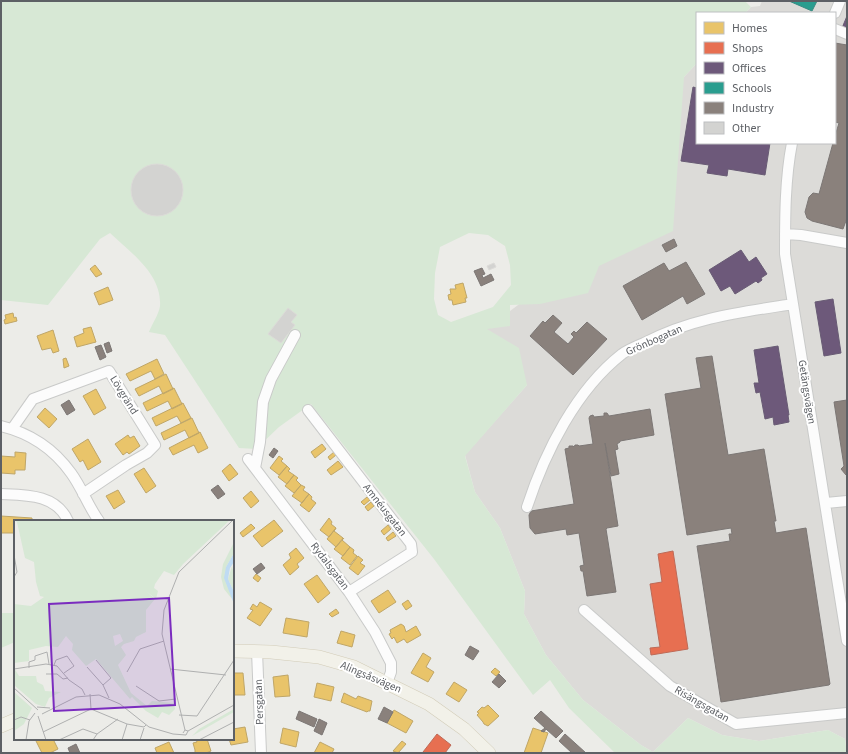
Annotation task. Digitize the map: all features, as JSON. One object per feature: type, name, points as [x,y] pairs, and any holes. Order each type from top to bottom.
[{"type":"main road","name":"Alingsåsvägen","points":[[234,652],[258,651],[319,657],[354,667],[429,704],[464,729],[489,753]]},
{"type":"main road","points":[[1,726],[14,720]]},
{"type":"street","points":[[834,12],[840,1]]},
{"type":"street","points":[[836,29],[847,34]]},
{"type":"street","name":"Getängsvägen","points":[[792,144],[789,159],[785,210],[785,254],[847,641]]},
{"type":"street","points":[[785,234],[801,234],[847,243]]},
{"type":"street","name":"Grönbogatan","points":[[527,507],[553,444],[576,404],[599,375],[623,353],[654,338],[695,322],[723,315],[793,304]]},
{"type":"street","points":[[255,468],[260,442],[263,402],[271,379],[295,335]]},
{"type":"street","name":"Lövgränd","points":[[12,429],[33,399],[109,371],[155,445],[147,453],[126,465],[83,494]]},
{"type":"street","name":"Amnéusgatan","points":[[308,410],[411,544],[412,552],[349,592]]},
{"type":"street","points":[[1,426],[33,438],[46,446],[72,473],[98,520]]},
{"type":"street","name":"Rydalsgatan","points":[[248,459],[349,592],[375,632],[391,663],[391,672],[387,682]]},
{"type":"street","points":[[1,494],[33,495],[53,502],[67,520]]},
{"type":"street","points":[[826,503],[847,500]]},
{"type":"street","name":"Risängsgatan","points":[[584,610],[670,686],[736,724],[847,714]]},
{"type":"street","name":"Persgatan","points":[[258,651],[261,753]]},
{"type":"shaded area","points":[[762,1],[847,1],[847,752],[845,739],[828,730],[759,741],[722,735],[688,718],[653,752],[641,745],[583,700],[546,655],[524,614],[525,591],[500,528],[475,492],[465,455],[527,385],[486,329],[565,270],[684,77],[696,64],[696,144],[836,144],[836,12],[746,12],[751,7],[760,6]]},
{"type":"green space","points":[[1,1],[745,1],[751,7],[746,12],[696,12],[696,64],[684,77],[673,231],[599,266],[588,293],[540,304],[510,305],[510,326],[487,329],[519,348],[527,385],[465,456],[475,492],[500,528],[525,591],[524,614],[546,655],[583,700],[641,745],[653,752],[688,718],[722,735],[759,741],[828,730],[845,739],[847,753],[615,753],[569,708],[550,680],[533,695],[434,559],[311,404],[279,427],[256,449],[239,448],[165,335],[149,332],[160,306],[156,284],[151,274],[136,256],[110,233],[100,239],[48,305],[1,300]],"holes":[[[469,233],[488,235],[505,246],[510,265],[511,285],[493,307],[451,322],[438,315],[434,299],[435,273],[440,247]]]},
{"type":"green space","points":[[1,613],[14,613],[14,642],[1,648]]},
{"type":"building: Homes","points":[[95,265],[102,274],[96,277],[90,269]]},
{"type":"building: Homes","points":[[463,283],[467,298],[465,298],[466,302],[453,305],[452,300],[449,300],[448,295],[451,294],[450,289],[456,289],[455,285]]},
{"type":"building: Homes","points":[[108,287],[113,300],[99,305],[94,293]]},
{"type":"building: Homes","points":[[13,313],[14,318],[16,317],[17,321],[5,324],[5,315]]},
{"type":"building: Homes","points":[[91,327],[96,342],[77,347],[74,337],[84,333],[83,329]]},
{"type":"building: Homes","points":[[53,330],[59,351],[53,353],[51,348],[42,350],[37,336]]},
{"type":"building: Homes","points":[[66,358],[69,366],[64,368],[63,359]]},
{"type":"building: Homes","points":[[157,359],[164,374],[155,379],[151,371],[130,381],[126,374]]},
{"type":"building: Homes","points":[[166,374],[173,389],[163,394],[159,386],[139,396],[135,389]]},
{"type":"building: Homes","points":[[174,388],[182,404],[172,409],[168,401],[147,411],[143,403]]},
{"type":"building: Homes","points":[[96,389],[106,408],[94,415],[83,396]]},
{"type":"building: Homes","points":[[183,403],[191,418],[181,423],[177,416],[156,426],[152,418]]},
{"type":"building: Homes","points":[[45,408],[57,419],[49,428],[37,417]]},
{"type":"building: Homes","points":[[192,418],[199,433],[189,438],[185,430],[164,440],[161,433]]},
{"type":"building: Homes","points":[[200,432],[208,448],[198,453],[194,445],[173,455],[169,448]]},
{"type":"building: Homes","points":[[128,435],[130,438],[134,436],[140,446],[129,454],[127,452],[123,455],[115,444]]},
{"type":"building: Homes","points":[[88,439],[101,462],[88,470],[83,460],[80,462],[72,449]]},
{"type":"building: Homes","points":[[322,444],[326,449],[315,458],[311,452]]},
{"type":"building: Homes","points":[[15,452],[26,453],[25,470],[15,470],[15,474],[1,473],[1,456],[15,457]]},
{"type":"building: Homes","points":[[334,452],[336,455],[330,460],[328,457]]},
{"type":"building: Homes","points":[[279,456],[283,459],[281,461],[287,466],[279,475],[270,468]]},
{"type":"building: Homes","points":[[338,461],[343,467],[331,475],[327,470]]},
{"type":"building: Homes","points":[[230,464],[238,474],[229,481],[222,471]]},
{"type":"building: Homes","points":[[287,466],[290,469],[288,471],[294,475],[287,484],[278,477]]},
{"type":"building: Homes","points":[[144,468],[156,486],[146,493],[134,474]]},
{"type":"building: Homes","points":[[294,475],[298,478],[296,480],[301,485],[294,493],[285,486]]},
{"type":"building: Homes","points":[[301,485],[305,487],[303,490],[309,494],[302,503],[292,496]]},
{"type":"building: Homes","points":[[118,490],[125,502],[114,509],[106,496]]},
{"type":"building: Homes","points":[[251,491],[259,501],[251,508],[243,498]]},
{"type":"building: Homes","points":[[309,494],[312,497],[311,499],[316,503],[309,512],[300,505]]},
{"type":"building: Homes","points":[[367,497],[370,500],[364,505],[361,502]]},
{"type":"building: Homes","points":[[371,502],[374,506],[368,511],[365,507]]},
{"type":"building: Homes","points":[[1,516],[32,518],[32,520],[14,520],[14,533],[1,533]]},
{"type":"building: Homes","points":[[329,518],[332,522],[331,524],[336,528],[329,537],[320,530]]},
{"type":"building: Homes","points":[[274,520],[283,531],[262,547],[253,536]]},
{"type":"building: Homes","points":[[251,524],[255,528],[243,537],[240,533]]},
{"type":"building: Homes","points":[[388,525],[391,529],[384,535],[381,531]]},
{"type":"building: Homes","points":[[336,528],[334,531],[343,538],[336,547],[327,539]]},
{"type":"building: Homes","points":[[393,532],[396,536],[388,541],[386,538]]},
{"type":"building: Homes","points":[[342,540],[350,547],[343,556],[334,549]]},
{"type":"building: Homes","points":[[350,547],[354,550],[353,553],[357,556],[350,565],[341,558]]},
{"type":"building: Homes","points":[[296,548],[304,558],[297,564],[299,567],[290,575],[283,565],[291,558],[289,554]]},
{"type":"building: Homes","points":[[358,556],[363,560],[360,563],[365,566],[358,575],[349,568]]},
{"type":"building: Homes","points":[[256,574],[261,578],[258,582],[253,578]]},
{"type":"building: Homes","points":[[317,575],[330,593],[318,603],[304,584]]},
{"type":"building: Homes","points":[[388,590],[396,602],[379,613],[371,601]]},
{"type":"building: Homes","points":[[408,600],[412,606],[406,610],[402,604]]},
{"type":"building: Homes","points":[[260,602],[272,609],[260,626],[247,618],[253,610],[250,609],[253,604],[257,607]]},
{"type":"building: Homes","points":[[336,609],[339,613],[332,617],[329,614]]},
{"type":"building: Homes","points":[[286,618],[309,622],[307,637],[283,633]]},
{"type":"building: Homes","points":[[401,624],[404,626],[406,632],[416,626],[421,635],[407,643],[404,639],[397,643],[394,637],[392,639],[389,634],[391,633],[390,630]]},
{"type":"building: Homes","points":[[341,631],[355,635],[352,647],[337,643]]},
{"type":"building: Homes","points":[[423,653],[431,658],[426,667],[434,672],[428,682],[411,673]]},
{"type":"building: Homes","points":[[495,668],[500,672],[496,676],[491,672]]},
{"type":"building: Homes","points":[[234,673],[243,673],[245,695],[234,695]]},
{"type":"building: Homes","points":[[288,675],[290,696],[275,697],[273,677]]},
{"type":"building: Homes","points":[[454,682],[467,690],[459,702],[446,694]]},
{"type":"building: Homes","points":[[317,683],[334,687],[331,701],[314,697]]},
{"type":"building: Homes","points":[[344,693],[356,699],[358,696],[372,701],[370,711],[367,712],[341,702]]},
{"type":"building: Homes","points":[[488,705],[499,716],[488,726],[484,724],[477,715],[479,713],[477,712],[482,707],[484,708]]},
{"type":"building: Homes","points":[[394,710],[413,721],[406,733],[387,723]]},
{"type":"building: Homes","points":[[245,727],[248,742],[231,745],[229,740],[234,740],[234,729]]},
{"type":"building: Homes","points":[[283,728],[299,732],[296,747],[280,743]]},
{"type":"building: Homes","points":[[533,728],[548,733],[541,753],[524,753]]},
{"type":"building: Homes","points":[[36,740],[54,740],[58,749],[50,753],[42,753]]},
{"type":"building: Homes","points":[[196,740],[207,740],[211,751],[206,753],[195,753],[193,743],[197,742]]},
{"type":"building: Homes","points":[[402,741],[406,744],[398,753],[393,751]]},
{"type":"building: Homes","points":[[169,742],[174,753],[157,753],[155,748]]},
{"type":"building: Homes","points":[[320,742],[334,749],[332,753],[314,753]]},
{"type":"building: Shops","points":[[673,551],[688,649],[651,655],[650,648],[660,647],[650,584],[662,582],[658,554]]},
{"type":"building: Shops","points":[[437,734],[451,745],[445,753],[424,753],[423,752]]},
{"type":"building: Offices","points":[[847,16],[847,31],[842,28]]},
{"type":"building: Offices","points":[[693,87],[696,88],[696,144],[770,144],[765,175],[728,169],[727,176],[707,173],[709,165],[681,161]]},
{"type":"building: Offices","points":[[741,250],[749,262],[756,257],[767,274],[761,278],[762,280],[758,283],[756,281],[735,294],[730,286],[721,291],[709,270]]},
{"type":"building: Offices","points":[[833,299],[841,353],[824,356],[815,302]]},
{"type":"building: Offices","points":[[778,346],[789,422],[774,425],[773,417],[765,419],[760,392],[756,393],[754,383],[759,383],[754,350]]},
{"type":"building: Schools","points":[[789,1],[817,1],[812,11]]},
{"type":"building: Industry","points":[[836,43],[847,45],[847,218],[843,229],[812,221],[807,218],[805,212],[809,197],[813,193],[819,194],[833,144],[836,144],[836,133],[839,123],[836,122]]},
{"type":"building: Industry","points":[[674,239],[677,246],[666,252],[662,245]]},
{"type":"building: Industry","points":[[686,262],[705,294],[687,304],[683,296],[642,320],[623,286],[664,263],[669,271]]},
{"type":"building: Industry","points":[[482,268],[485,274],[482,275],[483,278],[491,274],[494,280],[481,286],[474,271]]},
{"type":"building: Industry","points":[[553,315],[562,323],[554,332],[568,344],[574,337],[571,334],[574,331],[576,333],[587,322],[607,339],[573,375],[530,336],[543,321],[545,323]]},
{"type":"building: Industry","points":[[109,342],[112,351],[107,353],[104,344]]},
{"type":"building: Industry","points":[[101,345],[106,357],[100,360],[95,347]]},
{"type":"building: Industry","points":[[712,356],[728,455],[764,449],[776,521],[774,521],[776,533],[806,528],[829,685],[721,702],[697,546],[730,541],[729,534],[732,534],[731,528],[687,535],[665,394],[701,388],[696,358]]},
{"type":"building: Industry","points":[[69,400],[75,410],[67,415],[61,405]]},
{"type":"building: Industry","points":[[847,400],[846,475],[841,469],[844,466],[834,402]]},
{"type":"building: Industry","points":[[650,409],[654,435],[620,441],[617,444],[618,449],[615,450],[619,474],[611,476],[605,443],[618,526],[606,529],[616,592],[587,596],[583,571],[581,571],[580,566],[584,565],[579,533],[567,535],[566,529],[535,534],[530,528],[529,515],[531,511],[574,504],[565,449],[569,448],[569,446],[574,447],[575,445],[579,446],[593,444],[589,418],[590,416],[604,416],[604,413],[607,413],[609,416]]},
{"type":"building: Industry","points":[[274,448],[278,451],[273,458],[269,455]]},
{"type":"building: Industry","points":[[218,485],[225,494],[218,499],[211,490]]},
{"type":"building: Industry","points":[[261,563],[265,568],[257,574],[253,569]]},
{"type":"building: Industry","points":[[470,646],[479,651],[473,660],[465,655]]},
{"type":"building: Industry","points":[[499,674],[506,681],[499,688],[492,682]]},
{"type":"building: Industry","points":[[384,707],[393,712],[387,723],[378,719]]},
{"type":"building: Industry","points":[[299,711],[317,719],[314,727],[296,719]]},
{"type":"building: Industry","points":[[541,711],[563,731],[556,738],[546,729],[544,732],[541,731],[545,728],[534,718]]},
{"type":"building: Industry","points":[[319,719],[327,723],[322,735],[314,731]]},
{"type":"building: Industry","points":[[565,734],[586,753],[572,753],[559,741]]},
{"type":"building: Industry","points":[[76,744],[80,753],[70,753],[68,748]]},
{"type":"building: Other","points":[[152,164],[162,164],[176,171],[183,185],[183,195],[176,209],[162,216],[152,216],[142,212],[135,205],[131,195],[131,185],[135,175],[142,168]]},
{"type":"building: Other","points":[[494,263],[496,267],[489,270],[487,266]]},
{"type":"building: Other","points":[[288,308],[297,315],[291,322],[295,325],[281,343],[268,334]]}]
